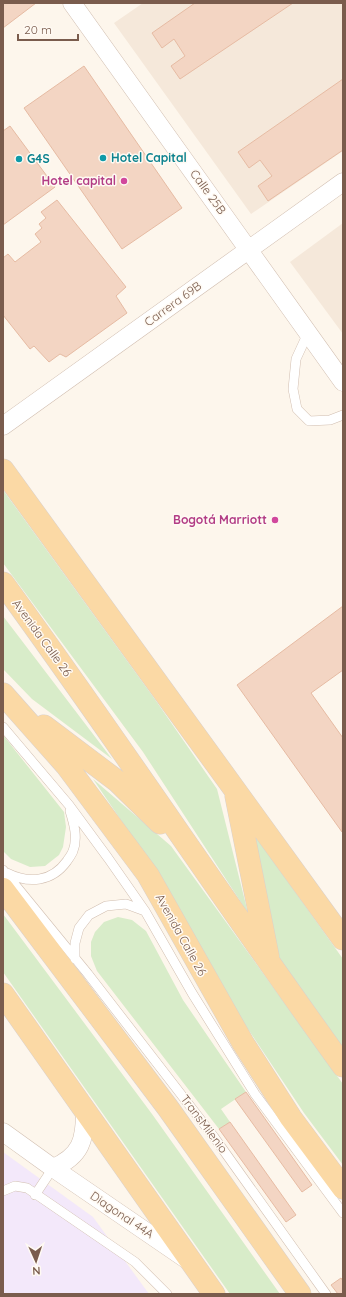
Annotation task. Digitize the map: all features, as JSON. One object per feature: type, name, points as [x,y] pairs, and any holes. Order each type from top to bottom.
[{"type":"main road","points":[[3,470],[234,789],[340,929]]},
{"type":"main road","name":"Avenida Calle 26","points":[[3,583],[70,675],[270,965],[343,1066]]},
{"type":"main road","points":[[3,693],[118,781],[200,864]]},
{"type":"main road","name":"Avenida Calle 26","points":[[3,693],[66,766],[148,875],[243,1043],[291,1118],[343,1188]]},
{"type":"main road","points":[[234,789],[270,965]]},
{"type":"main road","points":[[3,877],[300,1294]]},
{"type":"main road","points":[[3,994],[190,1262],[214,1294]]},
{"type":"street","name":"Calle 25B","points":[[72,3],[343,382]]},
{"type":"street","name":"Carrera 69B","points":[[3,426],[343,182]]},
{"type":"street","points":[[53,1168],[63,1164],[79,1149],[84,1138],[85,1112]]},
{"type":"street","name":"Diagonal 44A","points":[[3,1132],[190,1262]]},
{"type":"lane","points":[[308,333],[296,359],[293,389],[297,409],[309,422],[330,420],[343,415]]},
{"type":"lane","points":[[3,727],[69,805],[108,858],[145,911],[192,993],[255,1094],[343,1213]]},
{"type":"lane","points":[[3,877],[32,880],[47,878],[60,870],[73,851],[76,828],[69,805]]},
{"type":"lane","name":"TransMilenio","points":[[3,877],[75,959],[214,1137],[326,1294]]},
{"type":"lane","points":[[75,959],[75,943],[79,928],[89,915],[106,906],[126,904],[145,911]]},
{"type":"lane","points":[[35,1194],[53,1168]]},
{"type":"lane","points":[[3,1192],[15,1186],[27,1188],[135,1262],[167,1294]]},
{"type":"shaded area","points":[[143,3],[343,3],[343,151],[251,214],[114,23]]},
{"type":"shaded area","points":[[343,223],[343,334],[290,262]]},
{"type":"shaded area","points":[[3,1152],[93,1217],[149,1294],[3,1294]]},
{"type":"green space","points":[[3,490],[154,698],[217,789],[248,913],[143,752],[3,563]]},
{"type":"green space","points":[[3,616],[112,759],[32,699],[3,669]]},
{"type":"green space","points":[[3,735],[64,812],[66,827],[63,847],[59,855],[45,866],[30,867],[11,859],[3,851]]},
{"type":"green space","points":[[93,779],[171,846],[343,1084],[343,1165],[304,1113],[226,996],[161,879]]},
{"type":"green space","points":[[251,830],[343,959],[343,1049],[276,959]]},
{"type":"green space","points":[[3,914],[152,1114],[280,1294],[230,1294],[3,972]]},
{"type":"green space","points":[[118,917],[132,920],[146,931],[183,1000],[246,1092],[221,1109],[230,1122],[219,1129],[97,971],[91,956],[91,942],[95,932],[104,922]]},
{"type":"building","points":[[3,3],[36,3],[3,28]]},
{"type":"building","points":[[195,3],[293,3],[180,79],[171,66],[185,56],[174,39],[162,48],[152,33]]},
{"type":"building","name":"Hotel Capital","points":[[84,66],[182,208],[122,249],[24,108]]},
{"type":"building","points":[[343,79],[343,150],[268,201],[258,186],[272,176],[260,160],[249,168],[238,152]]},
{"type":"building","name":"G4S","points":[[10,126],[55,187],[3,225],[3,131]]},
{"type":"building","points":[[57,200],[126,287],[116,296],[127,313],[66,357],[60,354],[49,362],[34,346],[30,349],[3,315],[3,258],[8,254],[15,262],[41,242],[35,234],[42,228],[39,224],[46,218],[41,212]]},
{"type":"building","points":[[343,606],[343,670],[311,693],[343,738],[342,832],[237,685]]},
{"type":"building","points":[[246,1092],[312,1185],[302,1192],[235,1099]]},
{"type":"building","points":[[230,1122],[296,1215],[286,1222],[219,1129]]},
{"type":"building","points":[[341,1278],[343,1281],[343,1294],[338,1294],[331,1285]]},
{"type":"place","name":"Hotel Capital","points":[[103,158]]},
{"type":"place","name":"G4S","points":[[19,159]]},
{"type":"place","name":"Hotel capital","points":[[124,181]]},
{"type":"place","name":"Bogotá Marriott","points":[[275,520]]}]
